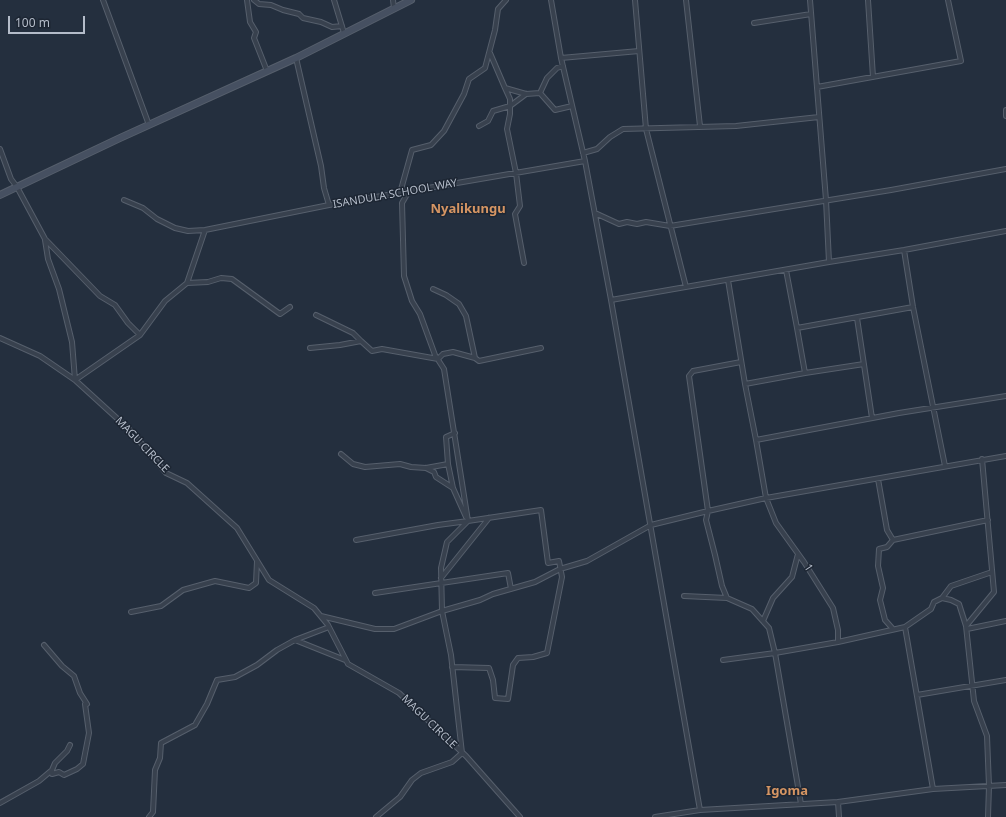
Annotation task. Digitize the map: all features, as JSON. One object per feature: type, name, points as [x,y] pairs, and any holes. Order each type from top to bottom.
[{"type":"main road","points":[[0,195],[296,58],[411,0]]},
{"type":"street","points":[[103,0],[150,125]]},
{"type":"street","points":[[247,0],[250,22],[256,32],[254,38],[267,71]]},
{"type":"street","points":[[254,0],[259,4],[271,5],[298,14],[303,18],[321,22],[332,27],[342,26]]},
{"type":"street","points":[[334,0],[344,33]]},
{"type":"street","points":[[393,0],[394,8]]},
{"type":"street","points":[[400,193],[412,150],[431,145],[444,131],[461,101],[469,79],[485,68],[490,52],[498,9],[506,0]]},
{"type":"street","points":[[552,0],[561,58],[585,161],[611,300],[700,810]]},
{"type":"street","points":[[636,0],[646,129],[686,287]]},
{"type":"street","points":[[686,0],[700,126]]},
{"type":"street","points":[[810,0],[826,200],[829,262]]},
{"type":"street","points":[[868,0],[873,77]]},
{"type":"street","points":[[817,87],[961,61],[948,0]]},
{"type":"street","points":[[754,23],[811,14]]},
{"type":"street","points":[[561,58],[639,51]]},
{"type":"street","points":[[490,52],[510,99],[506,129],[516,173],[520,206],[515,214],[524,263]]},
{"type":"street","points":[[296,58],[321,166],[328,205]]},
{"type":"street","points":[[540,93],[547,78],[557,68],[563,66]]},
{"type":"street","points":[[506,88],[526,94],[540,93]]},
{"type":"street","points":[[540,93],[555,110],[572,106]]},
{"type":"street","points":[[479,126],[488,121],[492,111],[510,106],[526,94]]},
{"type":"street","points":[[1006,110],[1006,116]]},
{"type":"street","points":[[583,153],[597,149],[610,137],[623,129],[736,126],[819,116]]},
{"type":"street","points":[[0,149],[11,178],[45,239],[100,296],[115,305],[128,323],[140,335]]},
{"type":"street","name":"ISANDULA SCHOOL WAY","points":[[124,200],[143,208],[157,219],[175,228],[188,231],[204,230],[328,205],[585,161]]},
{"type":"street","points":[[595,213],[619,224],[627,222],[637,224],[646,222],[670,226],[1006,169]]},
{"type":"street","points":[[408,191],[402,203],[404,276],[412,301],[420,314],[438,359],[444,369],[468,521]]},
{"type":"street","points":[[75,380],[140,335],[165,301],[186,283],[204,230]]},
{"type":"street","points":[[611,300],[1006,231]]},
{"type":"street","points":[[45,239],[48,260],[58,289],[72,342],[75,380]]},
{"type":"street","points":[[904,250],[913,307],[945,466]]},
{"type":"street","points":[[786,270],[805,373]]},
{"type":"street","points":[[186,283],[208,282],[221,278],[232,279],[280,314],[290,307]]},
{"type":"street","name":"1","points":[[728,280],[741,362],[766,498],[776,523],[833,608],[838,630],[838,642]]},
{"type":"street","points":[[433,289],[446,295],[459,304],[466,316],[474,358]]},
{"type":"street","points":[[797,328],[913,307]]},
{"type":"street","points":[[316,315],[353,332],[372,351],[382,349],[438,359]]},
{"type":"street","points":[[857,318],[872,418]]},
{"type":"street","name":"MAGU CIRCLE","points":[[2,339],[40,356],[75,380],[132,432],[166,473],[187,482],[237,528],[269,580],[314,608],[329,627],[348,664],[399,693],[462,753],[520,817]]},
{"type":"street","points":[[310,348],[361,341]]},
{"type":"street","points":[[438,359],[443,354],[453,352],[479,361],[541,348]]},
{"type":"street","points":[[727,598],[722,586],[706,520],[708,510],[689,376],[693,371],[741,362]]},
{"type":"street","points":[[745,384],[864,364]]},
{"type":"street","points":[[756,440],[872,418],[1006,396]]},
{"type":"street","points":[[455,433],[446,437],[448,464],[453,488],[468,521]]},
{"type":"street","points":[[341,454],[353,464],[365,467],[400,464],[411,467],[426,468],[448,464]]},
{"type":"street","points":[[320,616],[375,629],[394,629],[442,611],[480,600],[493,594],[535,582],[560,569],[587,561],[651,525],[708,510],[766,498],[1006,456]]},
{"type":"street","points":[[966,628],[994,592],[982,459]]},
{"type":"street","points":[[426,468],[434,472],[436,477],[453,488]]},
{"type":"street","points":[[878,478],[887,530],[892,540]]},
{"type":"street","points":[[356,540],[438,525],[541,510],[548,563],[559,561],[562,577],[548,653],[533,657],[518,658],[513,665],[508,699],[495,698],[493,680],[489,668],[452,667]]},
{"type":"street","points":[[441,581],[489,518]]},
{"type":"street","points":[[893,629],[885,620],[880,600],[882,588],[878,566],[879,549],[887,547],[892,540],[988,520]]},
{"type":"street","points":[[376,817],[400,797],[412,780],[421,773],[452,762],[462,753],[452,667],[442,611],[441,568],[447,542],[468,521]]},
{"type":"street","points":[[763,621],[773,598],[792,577],[798,554]]},
{"type":"street","points":[[131,612],[161,606],[183,590],[215,581],[249,588],[256,582],[257,560]]},
{"type":"street","points":[[723,660],[838,642],[905,627],[931,610],[934,602],[942,598],[951,586],[992,572]]},
{"type":"street","points":[[375,593],[441,581],[508,573],[511,589]]},
{"type":"street","points":[[684,596],[727,598],[752,609],[769,628],[775,653],[802,804]]},
{"type":"street","points":[[942,598],[959,604],[966,628],[974,701],[987,736],[989,786],[988,817]]},
{"type":"street","points":[[966,628],[1006,621]]},
{"type":"street","points":[[150,817],[153,812],[156,770],[160,758],[161,743],[195,725],[217,680],[235,677],[257,665],[277,650],[295,640],[329,627]]},
{"type":"street","points":[[905,627],[933,789]]},
{"type":"street","points":[[295,640],[346,660]]},
{"type":"street","points":[[44,644],[62,666],[74,676],[86,704],[90,733],[83,764],[77,769],[64,775],[59,772],[52,774],[52,770]]},
{"type":"street","points":[[917,695],[1006,680]]},
{"type":"street","points":[[0,802],[39,782],[52,770],[55,763],[67,751],[70,745]]},
{"type":"street","points":[[655,817],[700,810],[838,802],[933,789],[1006,785]]},
{"type":"street","points":[[838,802],[839,817]]},
{"type":"district","name":"Nyalikungu","points":[[468,209]]},
{"type":"district","name":"Igoma","points":[[787,791]]}]
